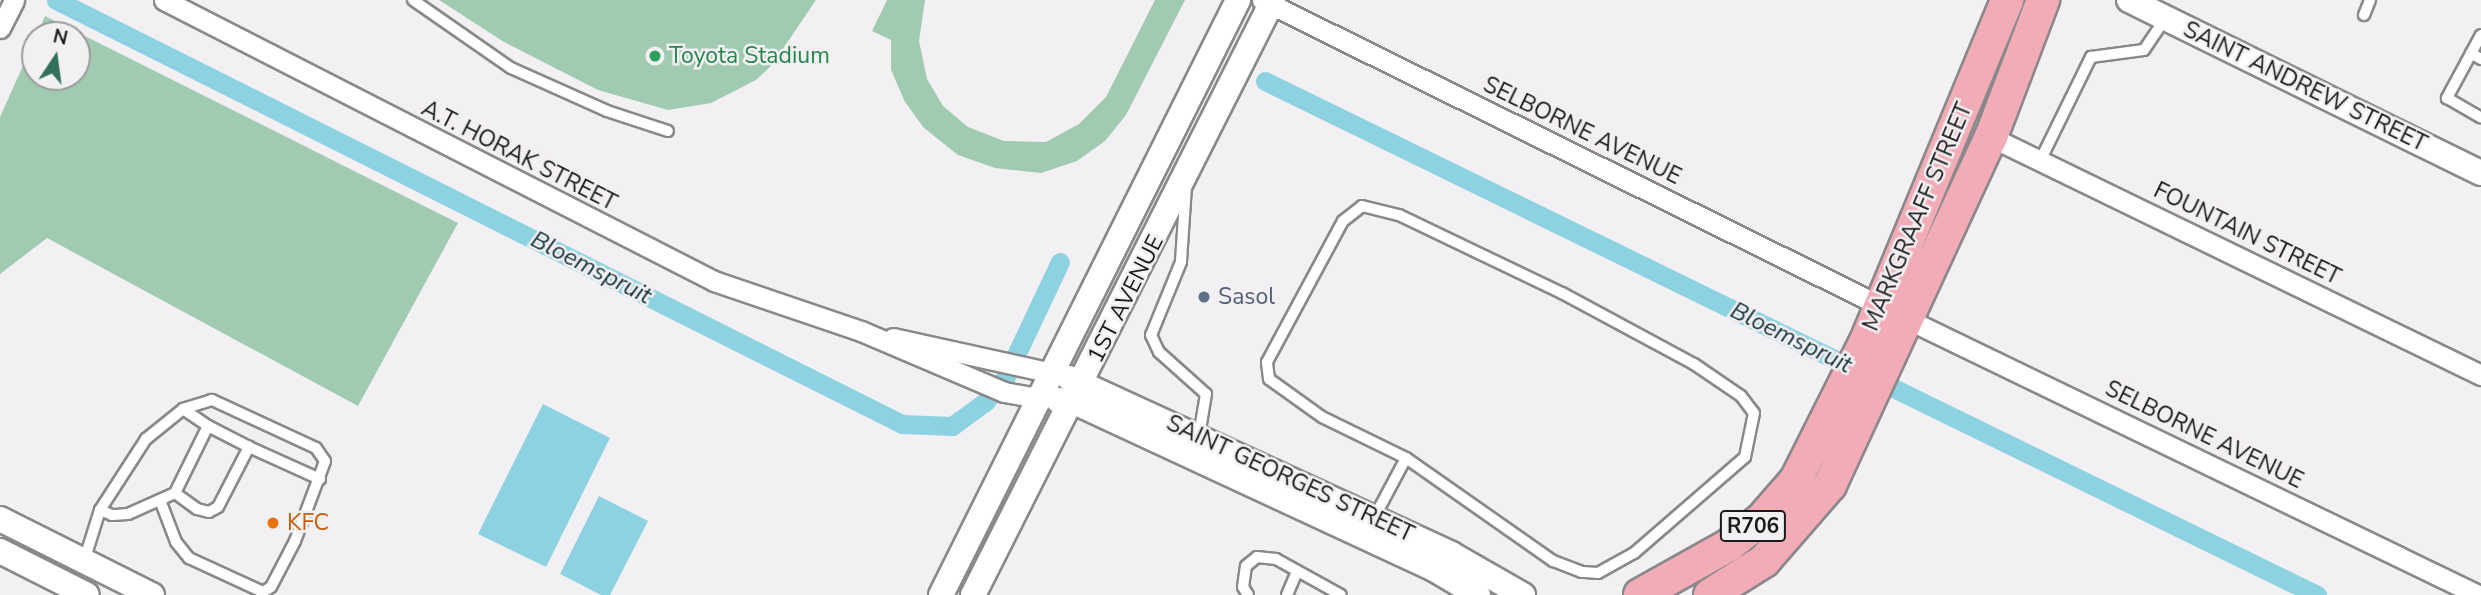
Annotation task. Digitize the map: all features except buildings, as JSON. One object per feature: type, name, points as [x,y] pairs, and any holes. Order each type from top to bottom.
[{"type":"main road","name":"MARKGRAAFF STREET","points":[[1640,595],[1720,551],[1762,519],[1796,480],[1866,341],[2007,0]]},
{"type":"main road","name":"MARKGRAAFF STREET","points":[[1710,595],[1764,561],[1796,529],[1830,485],[1893,356],[1991,137],[2043,0]]},
{"type":"main road","points":[[1953,135],[1991,137]]},
{"type":"street","name":"A.T. HORAK STREET","points":[[164,0],[664,258],[775,304],[861,331],[962,351],[1013,366],[1052,373]]},
{"type":"street","name":"1ST AVENUE","points":[[941,595],[1238,0]]},
{"type":"street","name":"SAINT ANDREW STREET","points":[[2129,0],[2481,173]]},
{"type":"street","name":"1ST AVENUE","points":[[973,595],[1079,393],[1186,178],[1269,2]]},
{"type":"street","name":"SELBORNE AVENUE","points":[[1269,2],[1881,306]]},
{"type":"street","points":[[0,28],[12,4]]},
{"type":"street","name":"FOUNTAIN STREET","points":[[1991,137],[2481,375]]},
{"type":"street","name":"SELBORNE AVENUE","points":[[1909,320],[2478,595]]},
{"type":"street","name":"A.T. HORAK STREET","points":[[861,331],[1004,392],[1040,398]]},
{"type":"street","name":"SAINT GEORGES STREET","points":[[1052,373],[1079,393],[1434,569],[1478,595]]},
{"type":"street","name":"SAINT GEORGES STREET","points":[[1040,398],[1079,393],[1199,437],[1451,554],[1523,595]]},
{"type":"street","points":[[0,519],[152,595]]},
{"type":"street","points":[[0,551],[87,595]]},
{"type":"lane","points":[[413,0],[510,68],[607,111],[668,131]]},
{"type":"lane","points":[[2364,15],[2370,0]]},
{"type":"lane","points":[[2040,160],[2091,57],[2144,50],[2165,19]]},
{"type":"lane","points":[[2481,35],[2447,98],[2481,118]]},
{"type":"lane","points":[[2471,53],[2481,59]]},
{"type":"lane","points":[[1186,178],[1181,262],[1151,335],[1159,352],[1206,394],[1199,437]]},
{"type":"lane","points":[[1362,206],[1399,215],[1562,293],[1693,365],[1741,396],[1754,413],[1751,443],[1735,467],[1634,553],[1598,573],[1553,561],[1406,458],[1322,418],[1282,390],[1266,371],[1270,352],[1343,221],[1362,206]]},
{"type":"lane","points":[[84,561],[100,510],[139,446],[183,409],[212,400],[316,448],[325,461],[295,541],[271,587],[263,592],[189,558],[176,542],[160,500]]},
{"type":"lane","points":[[183,409],[208,426],[249,447],[320,479]]},
{"type":"lane","points":[[100,510],[112,515],[128,514],[175,493],[208,426]]},
{"type":"lane","points":[[175,493],[197,509],[209,512],[218,507],[249,447]]},
{"type":"lane","points":[[1374,518],[1406,458]]},
{"type":"lane","points":[[1248,595],[1243,587],[1246,566],[1257,557],[1276,559],[1341,595]]},
{"type":"lane","points":[[1287,595],[1297,572]]},
{"type":"green space","name":"Toyota Stadium","points":[[439,0],[816,0],[772,65],[756,80],[711,103],[668,110],[598,90],[504,42]]},
{"type":"green space","points":[[887,0],[925,0],[919,41],[927,79],[943,106],[968,127],[1004,141],[1046,142],[1079,124],[1106,97],[1155,0],[1185,0],[1126,115],[1105,141],[1077,161],[1041,173],[995,168],[958,155],[924,128],[905,102],[891,70],[891,40],[872,31]]},
{"type":"green space","points":[[91,39],[458,223],[358,406],[47,238],[0,274],[0,117],[21,70],[21,91],[91,91]]},
{"type":"water","points":[[543,404],[610,438],[546,567],[478,534]]},
{"type":"water","points":[[599,496],[648,521],[610,595],[601,595],[560,574]]},
{"type":"waterway","name":"Bloemspruit","points":[[56,0],[902,424],[952,426],[985,402],[1006,376],[1060,262]]},
{"type":"waterway","name":"Bloemspruit","points":[[1265,81],[2317,595]]},
{"type":"place","name":"Toyota Stadium","points":[[655,56]]},
{"type":"place","name":"Sasol","points":[[1204,297]]},
{"type":"place","name":"KFC","points":[[273,523]]}]
